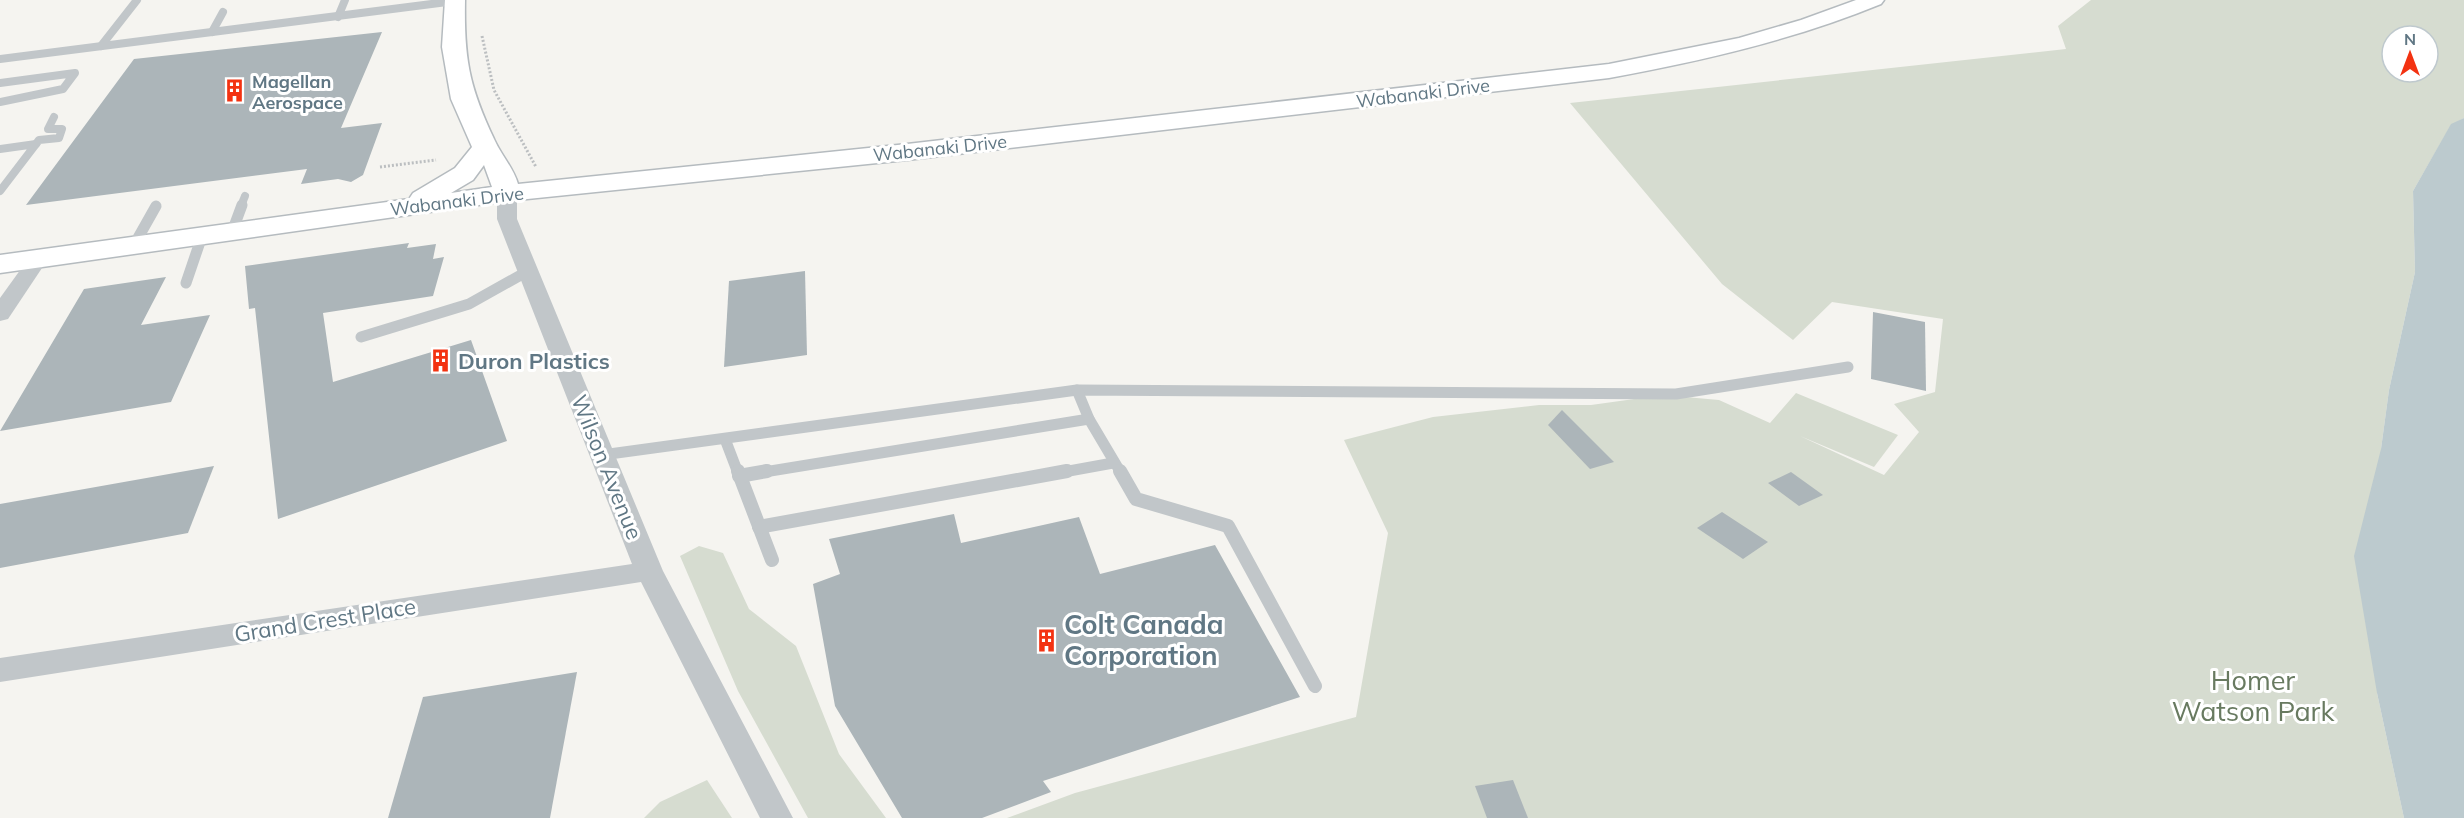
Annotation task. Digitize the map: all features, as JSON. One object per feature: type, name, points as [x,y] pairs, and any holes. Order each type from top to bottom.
[{"type":"street","name":"Wabanaki Drive","points":[[0,264],[507,193],[930,149],[1609,71],[1713,52],[1826,20],[1874,0]]},
{"type":"street","name":"Wilson Avenue","points":[[455,1],[453,47],[463,99],[485,147],[502,173],[507,193],[507,219],[649,571],[777,818]]},
{"type":"street","points":[[398,208],[434,194],[464,174],[485,147]]},
{"type":"street","points":[[0,314],[38,259]]},
{"type":"street","name":"Grand Crest Place","points":[[0,670],[649,571]]},
{"type":"lane","points":[[101,46],[137,0]]},
{"type":"lane","points":[[338,16],[345,0]]},
{"type":"lane","points":[[0,59],[455,1]]},
{"type":"lane","points":[[212,32],[223,12]]},
{"type":"lane","points":[[0,83],[75,73],[63,89],[0,102]]},
{"type":"lane","points":[[0,191],[39,140],[59,138],[62,129],[48,129],[54,117]]},
{"type":"lane","points":[[0,149],[36,144]]},
{"type":"lane","points":[[232,232],[245,196]]},
{"type":"lane","points":[[134,245],[156,206]]},
{"type":"lane","points":[[186,284],[202,236]]},
{"type":"lane","points":[[361,337],[469,304],[528,271]]},
{"type":"lane","points":[[602,455],[1077,390],[1676,394],[1848,367]]},
{"type":"lane","points":[[1077,390],[1089,419],[1113,464],[1136,499],[1228,526],[1315,686]]},
{"type":"lane","points":[[739,476],[1089,419]]},
{"type":"lane","points":[[725,439],[772,560]]},
{"type":"lane","points":[[759,527],[1113,464]]},
{"type":"path","points":[[482,33],[494,90],[538,170]]},
{"type":"path","points":[[380,167],[438,160]]},
{"type":"green space","name":"Homer Watson Park","points":[[2091,0],[2464,0],[2464,118],[2451,125],[2413,191],[2415,272],[2389,390],[2381,449],[2377,693],[2404,818],[1007,818],[1075,793],[1356,717],[1388,533],[1344,440],[1433,417],[1539,405],[1591,405],[1663,395],[1719,400],[1770,423],[1796,393],[1898,435],[1874,467],[1800,436],[1884,475],[1919,432],[1894,404],[1935,392],[1943,319],[1832,302],[1793,340],[1722,284],[1570,103],[2066,49],[2058,26]]},
{"type":"green space","points":[[699,546],[723,553],[749,609],[796,646],[839,754],[886,818],[808,818],[738,691],[680,556]]},
{"type":"green space","points":[[707,780],[732,818],[644,818],[660,802]]},
{"type":"shaded area","points":[[2464,118],[2464,818],[2404,818],[2377,693],[2354,556],[2381,449],[2389,390],[2415,272],[2413,191],[2451,124]]},
{"type":"building","name":"Magellan Aerospace","points":[[382,32],[341,128],[382,123],[363,175],[351,182],[338,179],[301,184],[307,169],[26,205],[134,59]]},
{"type":"building","name":"Duron Plastics","points":[[409,243],[407,248],[436,244],[433,259],[444,257],[433,296],[323,313],[333,382],[471,340],[507,441],[278,519],[255,308],[249,309],[245,266]]},
{"type":"building","points":[[805,271],[807,355],[724,367],[729,281]]},
{"type":"building","points":[[166,277],[141,325],[210,315],[171,402],[0,431],[84,289]]},
{"type":"building","points":[[1873,312],[1925,322],[1926,391],[1871,379]]},
{"type":"building","points":[[1562,410],[1614,462],[1590,469],[1548,425]]},
{"type":"building","points":[[214,466],[188,533],[0,568],[0,504]]},
{"type":"building","points":[[1791,472],[1823,495],[1799,506],[1768,483]]},
{"type":"building","points":[[1722,512],[1768,542],[1743,559],[1697,528]]},
{"type":"building","name":"Colt Canada Corporation","points":[[954,514],[961,543],[1079,517],[1100,574],[1215,545],[1300,697],[1043,781],[1051,792],[982,818],[902,818],[835,706],[813,584],[840,574],[829,539]]},
{"type":"building","points":[[577,672],[550,818],[388,818],[423,697]]},
{"type":"building","points":[[1513,780],[1528,818],[1487,818],[1475,786]]},
{"type":"place","name":"Magellan Aerospace","points":[[234,91]]},
{"type":"place","name":"Duron Plastics","points":[[440,361]]},
{"type":"place","name":"Colt Canada Corporation","points":[[1046,640]]}]
